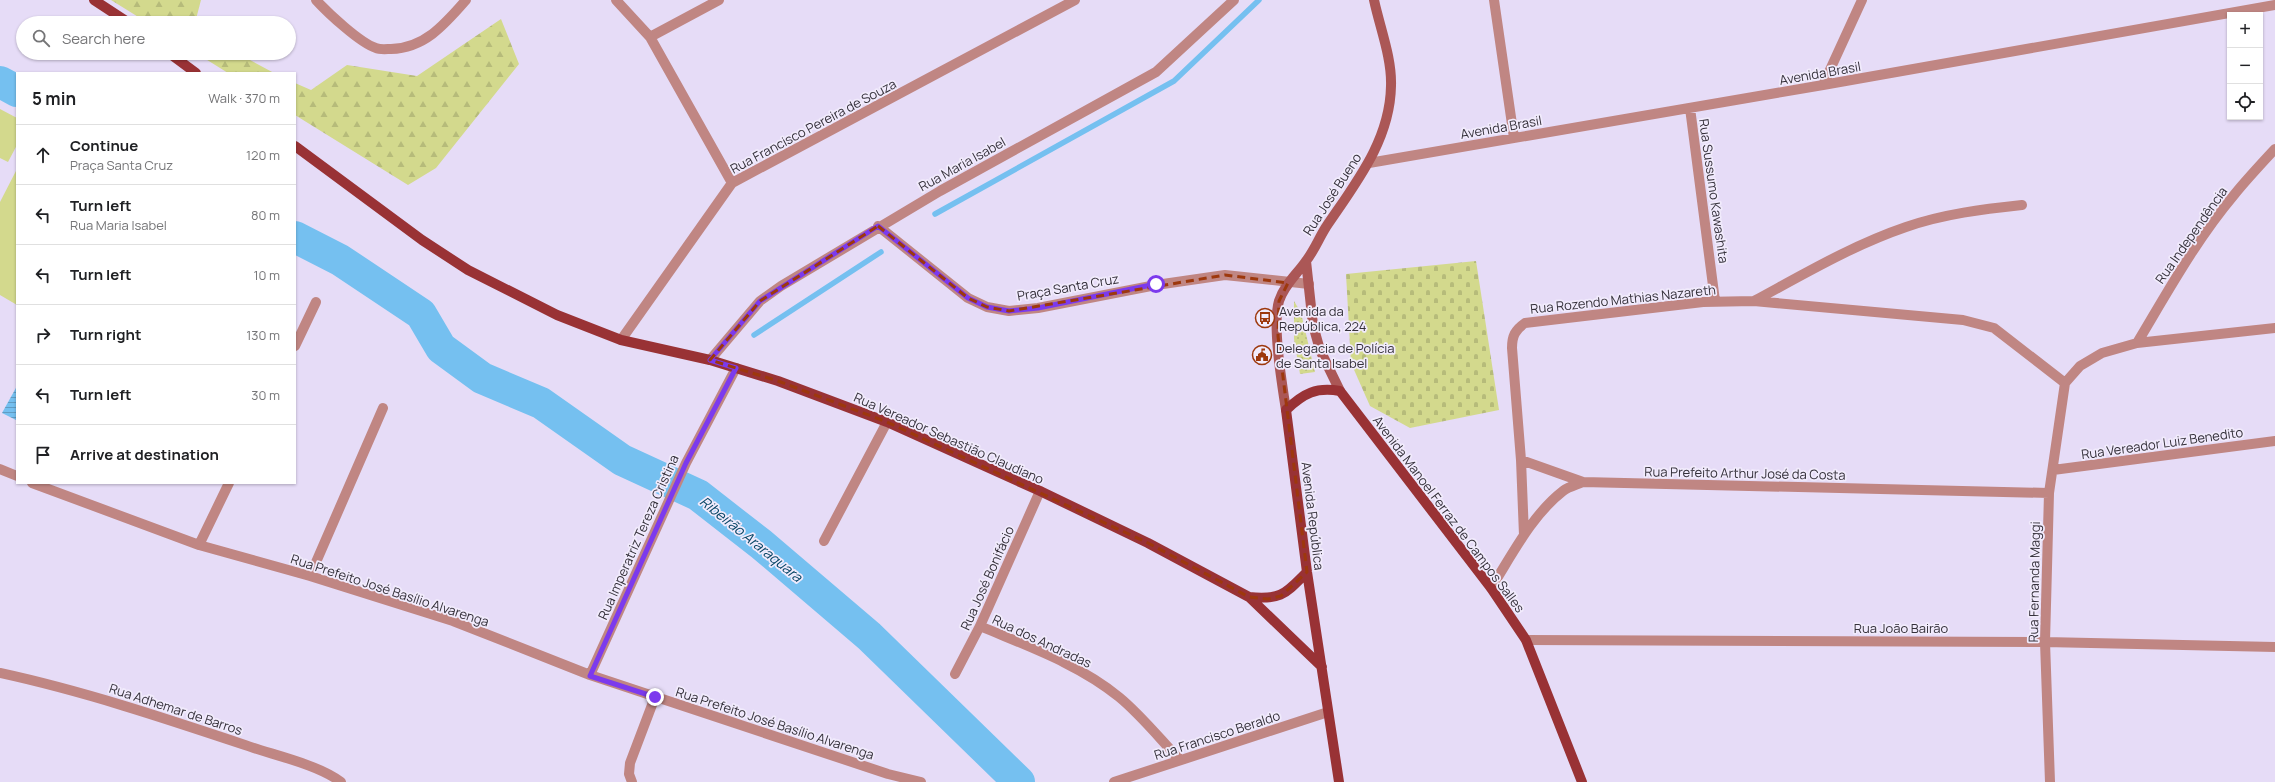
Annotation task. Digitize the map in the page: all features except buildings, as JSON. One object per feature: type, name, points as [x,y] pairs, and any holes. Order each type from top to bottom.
[{"type":"main road","points":[[94,0],[118,16]]},
{"type":"main road","points":[[178,60],[195,72]]},
{"type":"main road","name":"Rua Vereador Sebastião Claudiano","points":[[296,147],[422,240],[468,270],[557,315],[621,340],[710,360],[778,381],[887,422],[1148,543],[1249,597]]},
{"type":"main road","points":[[1286,410],[1296,400],[1309,393],[1323,389],[1340,391]]},
{"type":"main road","name":"Avenida Manoel Ferraz de Campos Salles","points":[[1340,391],[1491,588],[1526,640],[1582,782]]},
{"type":"main road","name":"Avenida República","points":[[1286,410],[1307,572],[1339,782]]},
{"type":"main road","points":[[1249,597],[1268,599],[1281,596],[1307,572]]},
{"type":"main road","points":[[1249,597],[1322,667]]},
{"type":"street","points":[[316,0],[356,36],[376,48],[394,48],[411,46],[430,37],[448,21],[466,0]]},
{"type":"street","points":[[616,0],[650,36],[732,183]]},
{"type":"street","points":[[650,36],[719,0]]},
{"type":"street","name":"Rua Francisco Pereira de Souza","points":[[621,340],[732,183],[1075,0]]},
{"type":"street","name":"Rua Maria Isabel","points":[[710,360],[760,301],[878,226],[1156,72],[1234,0]]},
{"type":"street","name":"Rua José Bueno","points":[[1306,261],[1317,241],[1369,163],[1387,115],[1391,86],[1387,54],[1374,0]]},
{"type":"street","points":[[1494,0],[1514,138]]},
{"type":"street","points":[[1823,86],[1862,0]]},
{"type":"street","name":"Avenida Brasil","points":[[1369,163],[1823,86],[2275,5]]},
{"type":"street","name":"Rua Sussumo Kawashita","points":[[1690,108],[1715,301]]},
{"type":"street","name":"Rua Independência","points":[[2137,343],[2178,275],[2207,231],[2234,195],[2275,149]]},
{"type":"street","points":[[1754,301],[1849,250],[1907,227],[1984,209],[2022,205]]},
{"type":"street","name":"Praça Santa Cruz","points":[[878,226],[968,298],[987,307],[1009,311],[1038,308],[1156,284],[1225,275],[1288,283],[1309,284]]},
{"type":"street","name":"Avenida República","points":[[1286,410],[1280,376],[1279,301],[1288,283],[1306,261]]},
{"type":"street","name":"Avenida Manoel Ferraz de Campos Salles","points":[[1306,261],[1310,309],[1320,350],[1340,391]]},
{"type":"street","name":"Rua Rozendo Mathias Nazareth","points":[[1524,535],[1521,460],[1512,338],[1517,329],[1525,323],[1538,320],[1715,301],[1754,301],[1979,323],[1994,328],[2065,383]]},
{"type":"street","points":[[296,344],[316,302]]},
{"type":"street","points":[[2065,383],[2080,366],[2102,353],[2137,343],[2275,328]]},
{"type":"street","name":"Rua Imperatriz Tereza Cristina","points":[[590,676],[686,463],[736,368]]},
{"type":"street","name":"Rua Fernanda Maggi","points":[[2050,782],[2045,642],[2049,493],[2065,383]]},
{"type":"street","points":[[310,576],[383,408]]},
{"type":"street","points":[[824,541],[887,422]]},
{"type":"street","name":"Rua Vereador Luiz Benedito","points":[[2053,470],[2275,441]]},
{"type":"street","points":[[1521,460],[1583,482]]},
{"type":"street","points":[[0,469],[16,476]]},
{"type":"street","name":"Rua Prefeito Arthur José da Costa","points":[[1491,588],[1524,535],[1564,490],[1583,482],[2049,493]]},
{"type":"street","name":"Rua Prefeito José Basílio Alvarenga","points":[[35,484],[199,545],[310,576],[453,621],[590,676],[655,697],[887,778],[922,782]]},
{"type":"street","points":[[199,545],[229,484]]},
{"type":"street","name":"Rua José Bonifácio","points":[[955,674],[980,626],[1040,492]]},
{"type":"street","name":"Rua dos Andradas","points":[[980,626],[1061,662],[1095,681],[1119,697],[1180,760]]},
{"type":"street","name":"Rua João Bairão","points":[[1526,640],[2045,642],[2275,647]]},
{"type":"street","name":"Rua Adhemar de Barros","points":[[0,673],[74,690],[119,704],[293,761],[341,782]]},
{"type":"street","points":[[632,782],[629,774],[630,763],[655,697]]},
{"type":"street","name":"Rua Francisco Beraldo","points":[[1114,782],[1328,712]]},
{"type":"highlighted area","points":[[878,226],[968,298],[987,307],[1009,311],[1225,275],[1288,283],[1279,301],[1278,336],[1307,572],[1281,596],[1268,599],[1249,597],[1148,543],[887,422],[778,381],[710,360],[760,301]]},
{"type":"green space","points":[[111,0],[201,0],[197,16],[137,16]]},
{"type":"green space","points":[[501,19],[519,64],[436,168],[408,185],[296,116],[296,83],[311,90],[347,65],[417,76]]},
{"type":"green space","points":[[207,60],[250,60],[272,72],[226,72]]},
{"type":"green space","points":[[0,109],[16,117],[16,147],[8,162],[0,158]]},
{"type":"green space","points":[[16,171],[16,304],[0,295],[0,202]]},
{"type":"green space","points":[[1476,261],[1499,410],[1410,428],[1370,406],[1351,363],[1346,274]]},
{"type":"green space","points":[[1294,301],[1301,313],[1315,372],[1300,374],[1294,339]]},
{"type":"water","points":[[16,388],[16,420],[2,413]]},
{"type":"waterway","points":[[935,214],[1174,81],[1259,0]]},
{"type":"waterway","name":"Ribeirão Araraquara","points":[[0,82],[16,90]]},
{"type":"waterway","name":"Ribeirão Araraquara","points":[[296,238],[340,260],[421,314],[441,348],[482,378],[541,403],[622,460],[698,495],[761,544],[869,636],[1019,782]]},
{"type":"waterway","points":[[754,335],[881,252]]},
{"type":"place","name":"Avenida da República, 224","points":[[1265,318]]},
{"type":"place","name":"Delegacia de Polícia de Santa Isabel","points":[[1262,355]]},
{"type":"route","points":[[655,697],[590,676],[686,463],[713,409],[736,368],[710,360],[760,301],[780,286],[878,226],[968,298],[987,307],[1009,311],[1038,308],[1156,284]]}]
